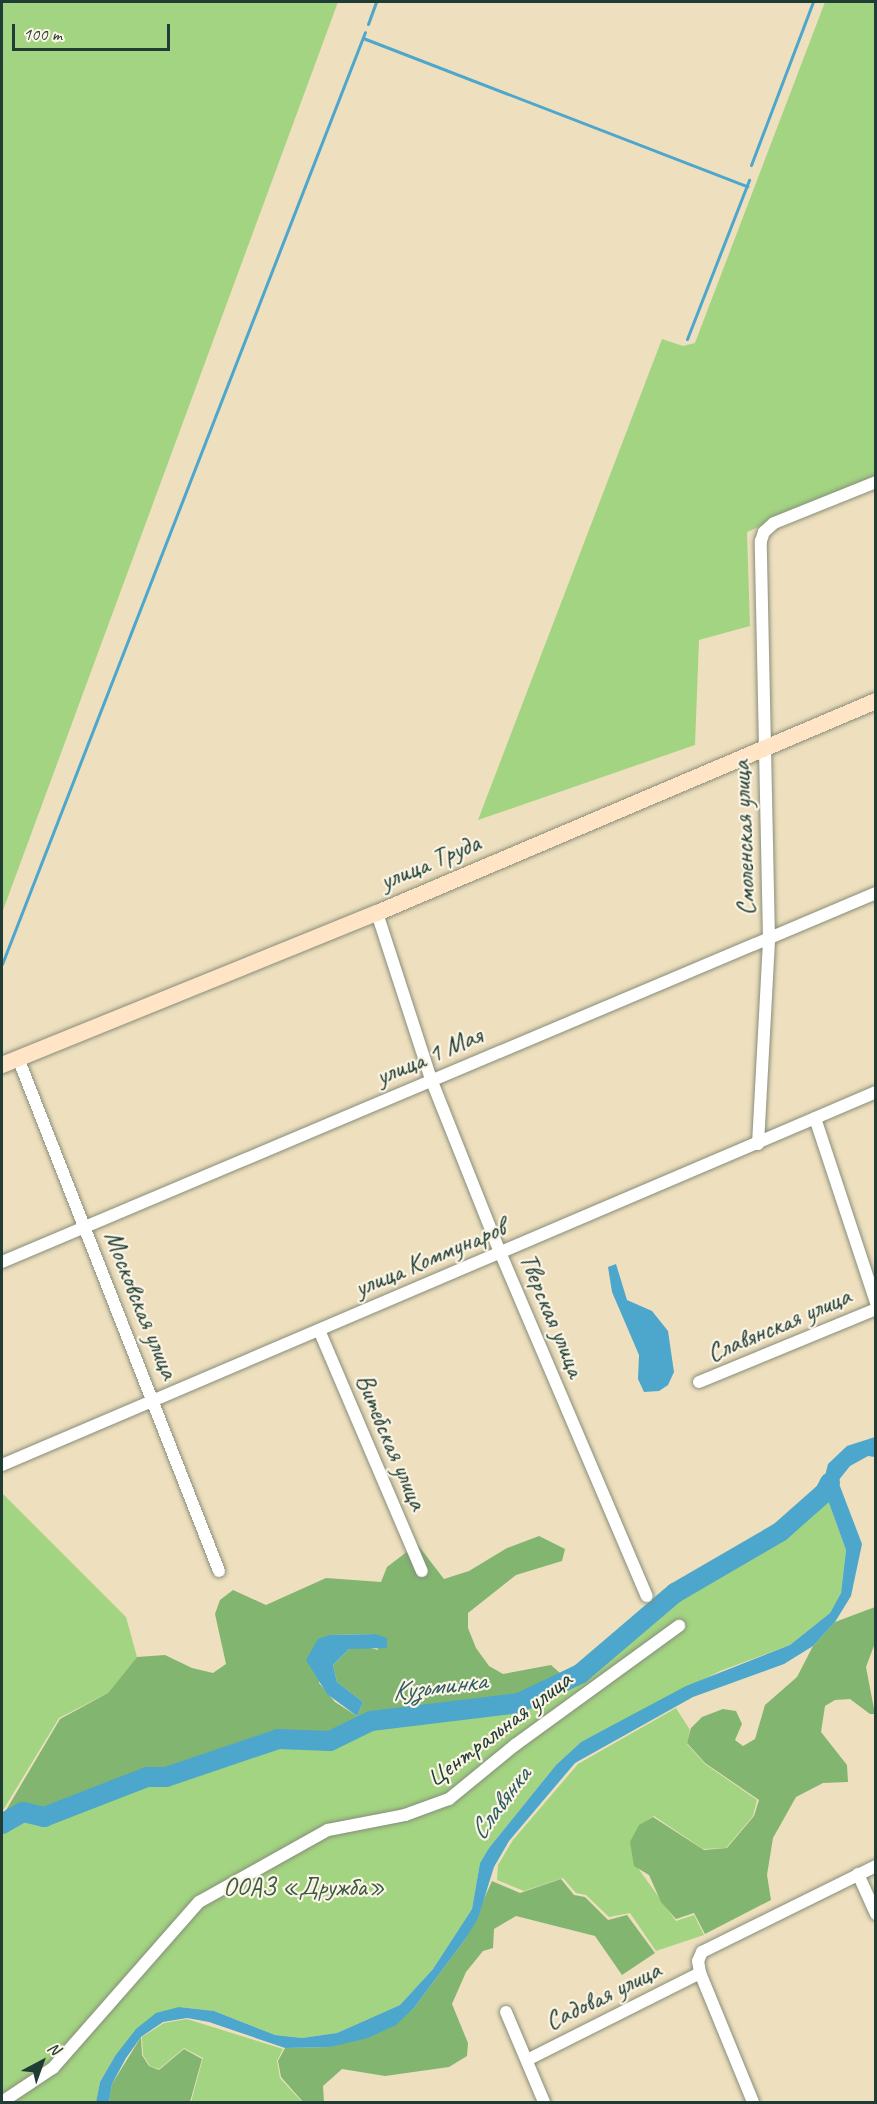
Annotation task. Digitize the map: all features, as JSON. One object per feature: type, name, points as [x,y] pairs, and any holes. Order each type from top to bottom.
[{"type":"street","name":"Смоленская улица","points":[[758,1144],[770,939],[764,746],[764,532],[774,524],[876,482]]},
{"type":"street","name":"улица Труда","points":[[2,1065],[376,913],[764,746],[876,701]]},
{"type":"street","name":"улица 1 Мая","points":[[2,1263],[431,1079],[876,893]]},
{"type":"street","name":"Тверская улица","points":[[376,913],[431,1079],[500,1252],[647,1596]]},
{"type":"street","name":"Московская улица","points":[[18,1058],[155,1401],[219,1570]]},
{"type":"street","name":"улица Коммунаров","points":[[2,1465],[876,1092]]},
{"type":"street","points":[[815,1118],[876,1302]]},
{"type":"street","name":"Славянская улица","points":[[699,1382],[876,1309]]},
{"type":"street","name":"Витебская улица","points":[[319,1330],[422,1571]]},
{"type":"street","name":"Центральная улица","points":[[3,2102],[53,2068],[199,1902],[328,1830],[405,1815],[450,1799],[515,1745],[679,1626]]},
{"type":"street","points":[[753,2103],[700,1973],[698,1961],[711,1947],[876,1866]]},
{"type":"street","points":[[858,1874],[876,1914]]},
{"type":"street","name":"Садовая улица","points":[[527,2060],[700,1973]]},
{"type":"street","points":[[506,2012],[527,2060],[540,2101]]},
{"type":"green space","points":[[2,2],[338,2],[2,913]]},
{"type":"green space","points":[[825,2],[875,2],[875,478],[747,532],[750,626],[699,640],[695,745],[478,820],[662,339],[683,346],[695,343]]},
{"type":"green space","name":"ООАЗ «Дружба»","points":[[825,1492],[846,1550],[841,1593],[830,1613],[790,1645],[720,1671],[581,1742],[556,1765],[489,1848],[480,1863],[472,1909],[433,1969],[400,2005],[337,2033],[302,2038],[275,2035],[214,2011],[179,2007],[115,2056],[100,2082],[96,2102],[2,2102],[2,1824],[8,1818],[23,1812],[44,1817],[147,1777],[166,1777],[278,1739],[330,1741],[371,1721],[519,1703],[580,1674],[675,1593],[780,1532]]},
{"type":"green space","points":[[2,1493],[126,1617],[137,1657],[108,1693],[59,1718],[2,1812]]},
{"type":"green space","points":[[539,1536],[565,1549],[562,1561],[516,1575],[468,1613],[468,1628],[476,1648],[489,1666],[503,1674],[551,1665],[561,1674],[559,1684],[519,1703],[372,1721],[330,1741],[278,1739],[166,1777],[147,1777],[44,1817],[23,1812],[2,1817],[60,1719],[108,1693],[137,1657],[165,1655],[192,1668],[213,1673],[226,1664],[215,1614],[220,1600],[233,1590],[266,1605],[326,1578],[381,1582],[387,1567],[417,1544],[444,1579],[469,1571],[507,1548]],"holes":[[[375,1634],[378,1650],[363,1646],[349,1649],[333,1665],[337,1682],[363,1702],[357,1716],[335,1702],[319,1683],[330,1635]]]},
{"type":"green space","points":[[875,1607],[875,1643],[866,1667],[875,1714],[870,1714],[850,1699],[835,1700],[825,1706],[821,1732],[847,1765],[848,1782],[823,1783],[796,1797],[773,1838],[767,1875],[771,1900],[705,1934],[694,1913],[676,1919],[661,1902],[649,1875],[634,1866],[630,1842],[639,1825],[653,1817],[704,1850],[727,1848],[754,1816],[759,1800],[705,1763],[687,1743],[691,1728],[702,1717],[723,1709],[736,1711],[742,1724],[735,1740],[743,1746],[755,1739],[765,1705],[797,1677],[813,1646],[835,1622]]},
{"type":"green space","points":[[676,1708],[690,1730],[687,1744],[705,1764],[757,1800],[753,1816],[726,1848],[703,1849],[654,1816],[640,1825],[635,1864],[676,1921],[694,1915],[704,1935],[656,1951],[630,1913],[609,1917],[586,1895],[576,1893],[563,1878],[524,1891],[497,1880],[498,1865],[513,1840],[578,1764]]},
{"type":"green space","points":[[561,1879],[574,1895],[585,1897],[608,1920],[627,1915],[655,1953],[622,1975],[595,1936],[516,1916],[494,1929],[493,1948],[483,1951],[466,1972],[452,2004],[468,2043],[467,2056],[449,2067],[385,2076],[342,2069],[323,2086],[324,2102],[303,2102],[281,2077],[278,2061],[285,2048],[330,2047],[396,2024],[414,2008],[466,1938],[492,1881],[520,1893]]},
{"type":"green space","points":[[187,2019],[283,2049],[277,2061],[280,2078],[302,2102],[191,2102],[203,2058],[184,2048],[159,2069],[150,2066],[143,2055],[142,2037],[164,2023]]},
{"type":"green space","points":[[141,2037],[142,2055],[149,2066],[159,2070],[184,2049],[202,2059],[190,2102],[109,2102],[112,2084]]},
{"type":"water","points":[[616,1264],[627,1300],[652,1311],[668,1331],[674,1372],[668,1385],[659,1391],[644,1392],[638,1379],[639,1355],[612,1292],[608,1267]]},
{"type":"water","points":[[875,1437],[875,1457],[868,1456],[850,1466],[838,1481],[862,1544],[851,1596],[835,1622],[813,1646],[784,1664],[693,1697],[575,1763],[509,1841],[494,1867],[478,1918],[466,1938],[414,2008],[396,2025],[368,2038],[330,2047],[285,2048],[209,2022],[187,2018],[163,2022],[141,2037],[126,2058],[112,2084],[109,2102],[96,2102],[100,2082],[115,2056],[136,2029],[156,2013],[179,2007],[214,2011],[275,2035],[302,2038],[337,2033],[400,2005],[433,1969],[472,1909],[480,1863],[489,1848],[556,1765],[581,1742],[686,1686],[790,1645],[830,1613],[841,1593],[846,1550],[825,1492],[828,1464],[847,1446]]},
{"type":"water","points":[[375,1634],[387,1638],[387,1648],[349,1649],[333,1665],[337,1682],[363,1702],[357,1716],[327,1694],[306,1660],[318,1639],[330,1635]]},
{"type":"waterway","points":[[368,24],[376,2]]},
{"type":"waterway","points":[[751,165],[813,2]]},
{"type":"waterway","points":[[2,964],[365,32]]},
{"type":"waterway","points":[[363,38],[747,186]]},
{"type":"waterway","points":[[687,339],[749,180]]},
{"type":"waterway","name":"Кузьминка","points":[[2,1824],[23,1812],[44,1817],[147,1777],[166,1777],[278,1739],[330,1741],[371,1721],[519,1703],[580,1674],[675,1593],[780,1532],[825,1492],[830,1482]]},
{"type":"water label","name":"Славянка","points":[[500,1803]]}]
